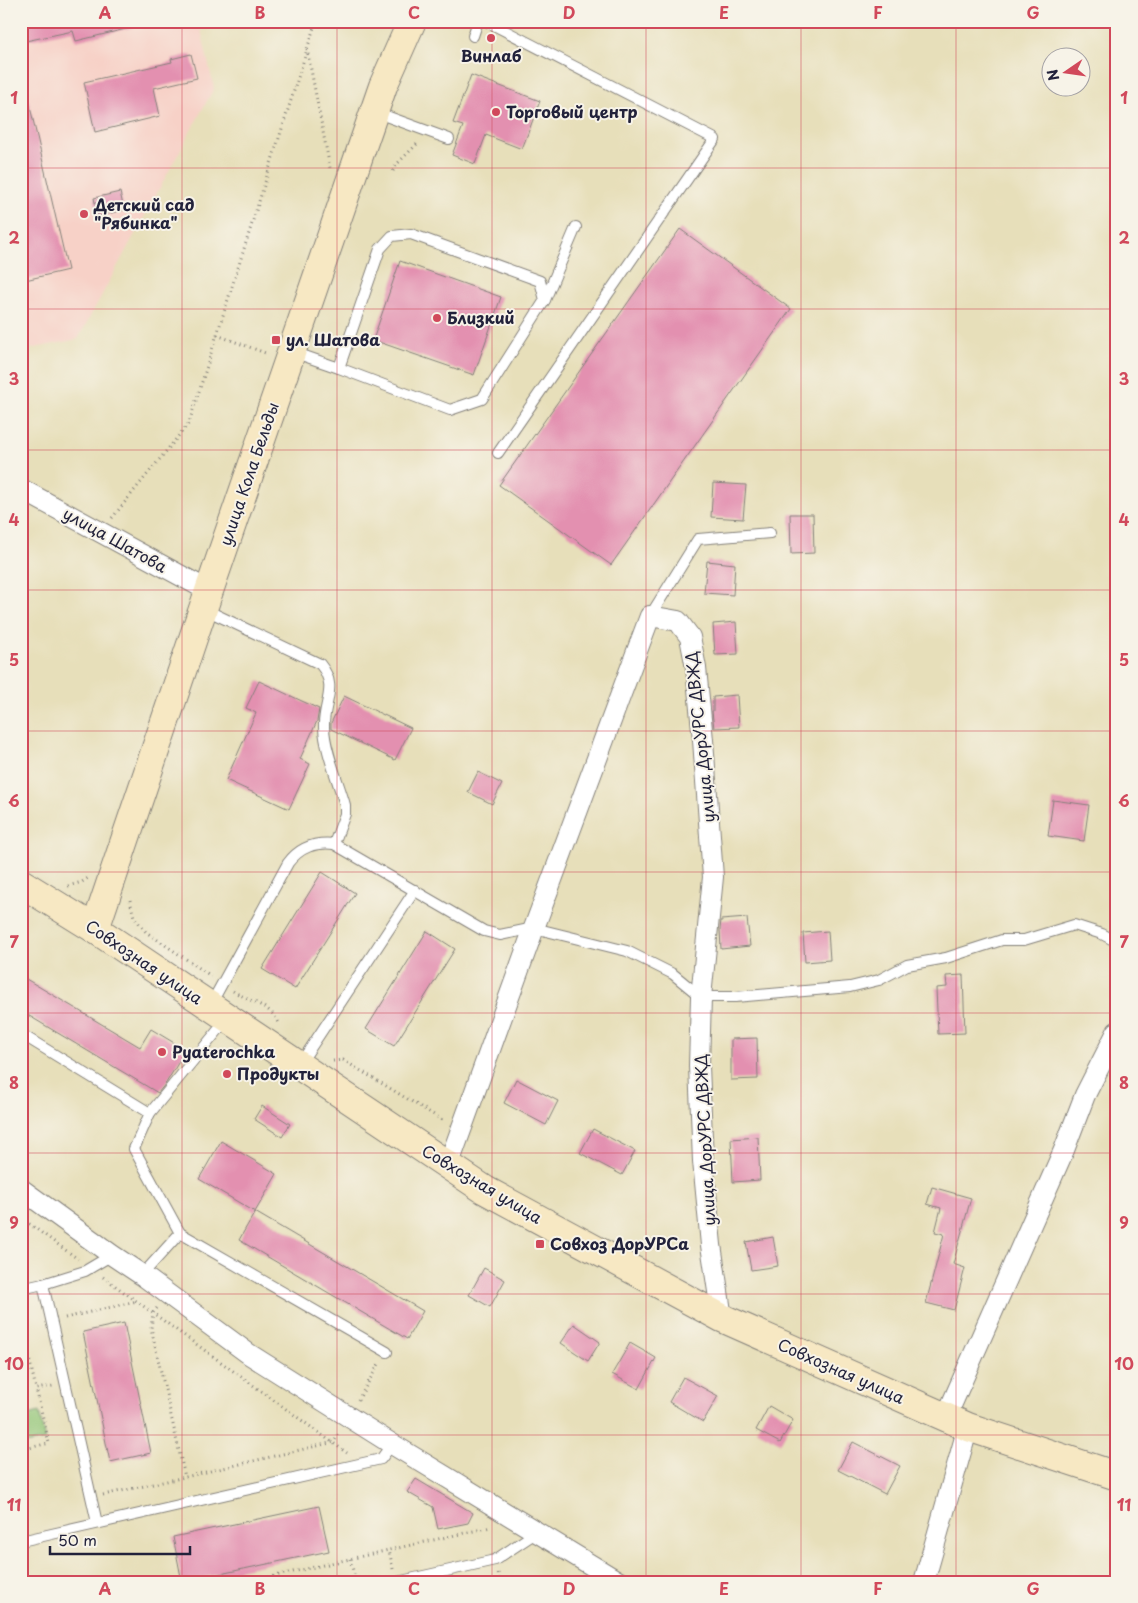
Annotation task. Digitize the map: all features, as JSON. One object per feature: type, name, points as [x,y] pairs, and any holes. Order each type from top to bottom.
[{"type":"main road","name":"улица Кола Бельды","points":[[96,930],[206,600],[284,354],[383,86],[412,21]]},
{"type":"main road","name":"Совхозная улица","points":[[21,883],[96,930],[485,1190],[722,1318],[957,1422],[1117,1476]]},
{"type":"street","name":"улица Шатова","points":[[21,489],[206,600]]},
{"type":"street","points":[[448,1166],[650,616]]},
{"type":"street","name":"улица ДорУРС ДВЖД","points":[[650,616],[678,621],[690,637],[696,668],[713,877],[701,997],[699,1066],[703,1161],[711,1245],[722,1318]]},
{"type":"street","points":[[924,1582],[957,1422],[1085,1095],[1117,1032]]},
{"type":"street","points":[[21,1189],[112,1255],[142,1274],[250,1354],[392,1444],[619,1582]]},
{"type":"lane","points":[[473,36],[478,21]]},
{"type":"lane","points":[[486,21],[715,139],[498,454]]},
{"type":"lane","points":[[374,112],[449,139]]},
{"type":"lane","points":[[284,354],[339,368],[450,410],[482,398],[545,300],[576,227]]},
{"type":"lane","points":[[339,368],[380,250],[392,236],[411,234],[540,281],[545,300]]},
{"type":"lane","points":[[650,616],[698,539],[770,533]]},
{"type":"lane","points":[[206,600],[320,664],[327,673],[330,683],[324,726],[327,745],[345,805],[345,814],[334,844]]},
{"type":"lane","points":[[387,1352],[180,1233],[134,1149],[150,1113],[219,1012],[288,862],[303,848],[324,843],[334,844],[484,931],[500,935],[534,928],[627,951],[672,974],[701,997],[735,997],[850,986],[879,980],[907,965],[946,958],[1002,940],[1024,940],[1074,925],[1102,934],[1117,942]]},
{"type":"lane","points":[[299,1066],[415,890]]},
{"type":"lane","points":[[21,1034],[150,1113]]},
{"type":"lane","points":[[142,1274],[180,1233]]},
{"type":"lane","points":[[21,1289],[43,1284],[90,1268],[112,1255]]},
{"type":"lane","points":[[43,1284],[98,1523]]},
{"type":"lane","points":[[21,1541],[381,1459],[392,1444]]},
{"type":"lane","points":[[396,1578],[495,1560],[537,1532]]},
{"type":"path","points":[[305,21],[314,28]]},
{"type":"path","points":[[104,514],[112,518],[189,424],[316,21]]},
{"type":"path","points":[[306,49],[331,174]]},
{"type":"path","points":[[393,171],[398,163],[428,132]]},
{"type":"path","points":[[217,335],[284,354]]},
{"type":"path","points":[[21,1218],[334,1442],[361,1464]]},
{"type":"path","points":[[166,1292],[153,1313],[151,1328],[185,1476]]},
{"type":"path","points":[[51,1321],[137,1301]]},
{"type":"path","points":[[21,1322],[49,1444],[21,1450]]},
{"type":"path","points":[[356,1403],[387,1352]]},
{"type":"path","points":[[36,1390],[65,1383]]},
{"type":"path","points":[[92,1498],[334,1442]]},
{"type":"path","points":[[249,1582],[494,1526],[504,1512]]},
{"type":"path","points":[[389,1550],[396,1578]]},
{"type":"path","points":[[350,1558],[356,1582]]},
{"type":"shaded area","name":"Детский сад \"Рябинка\"","points":[[21,21],[199,21],[214,88],[78,339],[21,351]]},
{"type":"green space","points":[[39,1412],[45,1440],[21,1445],[21,1417]]},
{"type":"building","points":[[30,21],[134,21],[134,27],[76,41],[73,31],[21,42],[21,23]]},
{"type":"building","points":[[191,54],[197,78],[154,88],[160,116],[95,132],[84,82],[172,62],[171,59]]},
{"type":"building","name":"Торговый центр","points":[[471,75],[540,101],[522,149],[486,135],[475,164],[452,155],[463,126],[453,123]]},
{"type":"building","points":[[21,98],[28,98],[68,270],[21,281]]},
{"type":"building","points":[[120,192],[124,210],[98,216],[94,198]]},
{"type":"building","points":[[680,229],[791,309],[611,565],[499,485]]},
{"type":"building","name":"Близкий","points":[[400,261],[501,297],[474,375],[373,340]]},
{"type":"building","points":[[713,483],[746,485],[743,519],[711,517]]},
{"type":"building","points":[[790,514],[813,514],[814,553],[791,554]]},
{"type":"building","points":[[707,561],[735,564],[733,595],[704,593]]},
{"type":"building","points":[[736,622],[738,654],[715,655],[713,624]]},
{"type":"building","points":[[259,681],[319,709],[317,721],[300,759],[310,764],[289,809],[226,780],[256,713],[246,708]]},
{"type":"building","points":[[737,695],[739,727],[714,728],[713,697]]},
{"type":"building","points":[[344,696],[411,728],[395,760],[331,729],[331,723]]},
{"type":"building","points":[[478,772],[502,784],[492,804],[468,792]]},
{"type":"building","points":[[1053,800],[1089,805],[1084,841],[1048,836]]},
{"type":"building","points":[[322,872],[355,893],[295,989],[262,969]]},
{"type":"building","points":[[747,918],[750,946],[721,949],[721,920]]},
{"type":"building","points":[[427,931],[455,949],[394,1046],[366,1029]]},
{"type":"building","points":[[828,931],[830,960],[805,962],[803,933]]},
{"type":"building","points":[[963,975],[965,1033],[938,1034],[936,988],[947,987],[946,976]]},
{"type":"building","points":[[21,976],[140,1047],[151,1029],[186,1050],[158,1093],[21,1011]]},
{"type":"building","points":[[757,1038],[758,1079],[731,1080],[731,1039]]},
{"type":"building","points":[[516,1079],[558,1101],[546,1125],[504,1103]]},
{"type":"building","points":[[262,1106],[290,1124],[282,1137],[254,1119]]},
{"type":"building","points":[[593,1129],[635,1151],[622,1175],[580,1153]]},
{"type":"building","points":[[758,1137],[760,1180],[733,1182],[731,1139]]},
{"type":"building","points":[[221,1141],[277,1174],[255,1212],[199,1179]]},
{"type":"building","points":[[932,1187],[971,1198],[953,1264],[965,1268],[954,1310],[926,1303],[944,1234],[935,1232],[941,1208],[927,1204]]},
{"type":"building","points":[[255,1212],[423,1311],[407,1339],[239,1240]]},
{"type":"building","points":[[773,1237],[778,1266],[751,1270],[746,1242]]},
{"type":"building","points":[[484,1268],[505,1280],[490,1307],[469,1295]]},
{"type":"building","points":[[124,1323],[151,1453],[110,1462],[83,1332]]},
{"type":"building","points":[[574,1324],[600,1342],[588,1361],[561,1343]]},
{"type":"building","points":[[630,1343],[656,1358],[639,1389],[612,1374]]},
{"type":"building","points":[[683,1377],[718,1396],[703,1422],[669,1402]]},
{"type":"building","points":[[769,1406],[793,1420],[780,1443],[756,1430]]},
{"type":"building","points":[[853,1442],[900,1466],[885,1494],[838,1470]]},
{"type":"building","points":[[416,1479],[473,1513],[468,1523],[438,1529],[433,1507],[407,1492]]},
{"type":"building","points":[[319,1506],[329,1551],[182,1582],[173,1537]]},
{"type":"place","name":"Винлаб","points":[[491,38]]},
{"type":"place","name":"Торговый центр","points":[[496,112]]},
{"type":"place","name":"Детский сад \"Рябинка\"","points":[[84,214]]},
{"type":"place","name":"Близкий","points":[[437,318]]},
{"type":"place","name":"ул. Шатова","points":[[276,340]]},
{"type":"place","name":"Pyaterochka","points":[[162,1052]]},
{"type":"place","name":"Продукты","points":[[227,1074]]},
{"type":"place","name":"Совхоз ДорУPCа","points":[[540,1244]]}]
